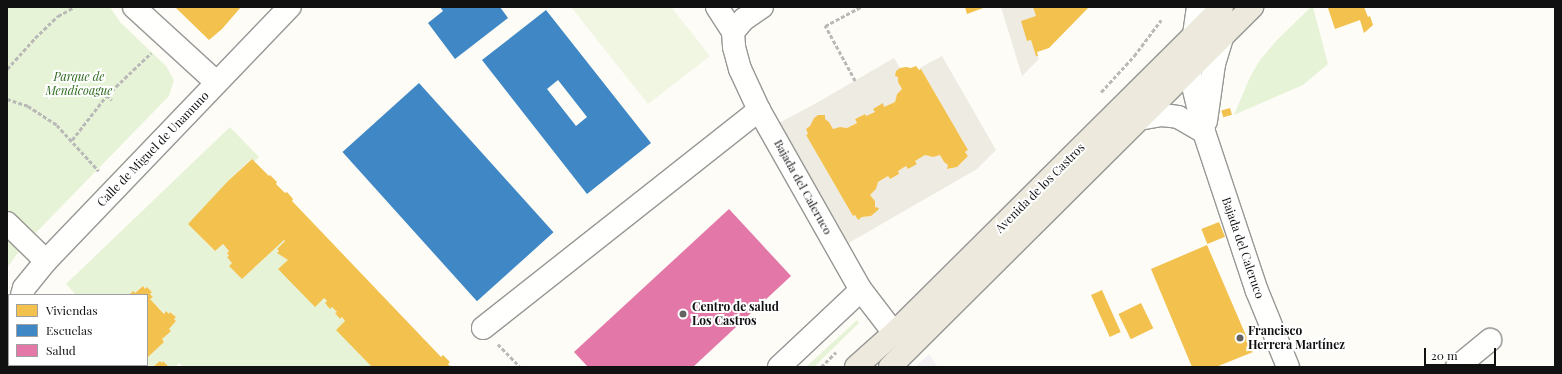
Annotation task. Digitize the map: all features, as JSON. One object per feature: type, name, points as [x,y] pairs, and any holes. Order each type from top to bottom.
[{"type":"main road","name":"Avenida de los Castros","points":[[856,367],[894,333],[1222,7]]},
{"type":"main road","name":"Avenida de los Castros","points":[[890,367],[1223,35],[1244,9]]},
{"type":"street","points":[[134,7],[216,82]]},
{"type":"street","name":"Calle de Miguel de Unamuno","points":[[22,294],[24,288],[46,261],[216,82],[290,7]]},
{"type":"street","name":"Bajada del Caleruco","points":[[717,7],[733,32],[734,47],[740,69],[759,110],[861,290],[894,333]]},
{"type":"street","points":[[733,32],[744,19],[762,7]]},
{"type":"street","name":"Bajada del Caleruco","points":[[1198,7],[1189,69],[1204,132],[1282,365]]},
{"type":"street","name":"Bajada del Caleruco","points":[[1204,132],[1214,64],[1223,35]]},
{"type":"street","points":[[483,328],[759,110]]},
{"type":"street","points":[[1139,119],[1162,115],[1178,117],[1204,132]]},
{"type":"street","points":[[7,223],[46,261]]},
{"type":"street","points":[[779,367],[861,290]]},
{"type":"street","points":[[1457,367],[1490,340]]},
{"type":"path","points":[[7,69],[35,38],[58,16],[74,7]]},
{"type":"path","points":[[855,81],[825,26],[860,7]]},
{"type":"path","points":[[1097,96],[1134,56],[1161,20]]},
{"type":"path","points":[[72,140],[107,95],[167,38]]},
{"type":"path","points":[[107,95],[112,100]]},
{"type":"path","points":[[7,99],[28,106],[57,125],[72,140],[114,189]]},
{"type":"path","points":[[483,328],[520,367]]},
{"type":"path","points":[[821,367],[838,351]]},
{"type":"shaded area","points":[[1001,7],[1033,7],[1036,16],[1027,41],[1031,40],[1036,56],[1038,56],[1039,59],[1022,76]]},
{"type":"shaded area","points":[[942,56],[996,150],[977,169],[847,244],[777,124],[894,58],[900,68],[895,75],[898,77],[898,82],[902,89],[897,94],[895,102],[884,107],[883,104],[873,109],[875,112],[866,116],[864,114],[855,119],[857,123],[847,128],[840,127],[833,129],[829,122],[818,115],[806,129],[808,134],[806,135],[853,216],[855,215],[858,220],[862,217],[871,216],[879,208],[875,207],[875,201],[870,195],[876,189],[878,182],[888,176],[890,179],[899,174],[898,171],[906,166],[908,169],[917,164],[915,161],[925,155],[933,157],[940,155],[944,162],[948,165],[948,169],[957,167],[968,156],[965,152],[968,150],[921,69],[918,69]]},
{"type":"shaded area","points":[[929,354],[938,367],[915,367]]},
{"type":"green space","name":"Parque de Mendicoague","points":[[7,7],[110,7],[120,22],[166,66],[174,80],[169,96],[23,246],[7,268]]},
{"type":"green space","points":[[571,7],[671,7],[710,56],[648,104]]},
{"type":"green space","points":[[1311,7],[1313,7],[1328,64],[1303,85],[1234,115],[1250,77],[1260,60],[1277,40]]},
{"type":"green space","points":[[230,127],[259,157],[254,162],[251,159],[228,181],[189,224],[214,251],[223,244],[229,251],[227,253],[232,263],[229,266],[242,279],[284,240],[285,241],[277,249],[279,251],[277,253],[288,260],[279,269],[324,298],[330,308],[332,307],[337,312],[335,313],[340,319],[342,317],[345,321],[372,367],[183,367],[179,363],[176,367],[168,367],[164,361],[162,363],[160,361],[153,367],[150,367],[148,365],[148,357],[164,342],[162,339],[170,331],[169,329],[176,321],[174,319],[176,317],[171,312],[169,314],[166,311],[164,313],[150,299],[153,297],[150,294],[152,292],[147,287],[145,289],[142,286],[132,294],[75,294],[66,284]]},
{"type":"green space","points":[[857,320],[859,323],[814,367],[806,367]]},
{"type":"building: Viviendas","points":[[175,7],[241,7],[222,29],[209,40]]},
{"type":"building: Viviendas","points":[[965,7],[986,7],[967,14]]},
{"type":"building: Viviendas","points":[[1033,7],[1089,7],[1049,48],[1037,52],[1038,56],[1036,56],[1031,40],[1027,41],[1021,21],[1036,16]]},
{"type":"building: Viviendas","points":[[1364,7],[1368,17],[1370,16],[1373,25],[1364,33],[1360,20],[1335,29],[1328,8]]},
{"type":"building: Viviendas","points":[[916,66],[919,70],[921,69],[968,150],[965,152],[968,156],[957,167],[947,169],[948,165],[944,162],[940,155],[933,157],[925,155],[915,161],[917,164],[908,169],[906,166],[898,171],[899,174],[890,179],[888,176],[878,182],[876,189],[870,195],[875,201],[875,207],[879,208],[878,210],[871,216],[862,217],[858,220],[855,215],[853,216],[806,135],[808,134],[806,129],[818,115],[825,115],[825,119],[829,122],[833,129],[840,127],[847,128],[857,123],[855,119],[865,114],[866,116],[875,112],[873,109],[883,103],[884,107],[895,102],[897,94],[902,89],[898,82],[898,77],[895,76],[896,71],[900,68],[911,68]]},
{"type":"building: Viviendas","points":[[1230,108],[1232,115],[1223,117],[1221,110]]},
{"type":"building: Viviendas","points":[[252,159],[277,182],[276,184],[285,193],[287,192],[293,199],[292,201],[441,357],[443,355],[450,362],[448,364],[451,367],[372,367],[336,330],[345,321],[342,317],[340,319],[335,313],[337,312],[332,307],[330,309],[325,303],[327,301],[324,298],[315,307],[278,269],[288,260],[277,253],[279,251],[277,249],[285,241],[284,240],[242,279],[229,266],[232,263],[227,257],[229,256],[227,253],[229,251],[223,244],[215,251],[188,224],[228,181]]},
{"type":"building: Viviendas","points":[[1219,222],[1225,237],[1207,244],[1201,229]]},
{"type":"building: Viviendas","points":[[1207,245],[1253,352],[1216,367],[1192,367],[1151,269]]},
{"type":"building: Viviendas","points":[[143,286],[145,289],[147,287],[152,292],[150,294],[153,297],[150,299],[164,314],[166,311],[169,314],[170,312],[176,317],[174,319],[176,321],[169,329],[171,331],[162,339],[164,342],[148,357],[148,294],[130,294],[133,291],[135,293]]},
{"type":"building: Viviendas","points":[[1102,290],[1121,332],[1110,337],[1091,295]]},
{"type":"building: Viviendas","points":[[1141,303],[1153,328],[1131,339],[1119,314]]},
{"type":"building: Viviendas","points":[[160,361],[162,363],[163,361],[169,367],[153,367]]},
{"type":"building: Viviendas","points":[[103,366],[148,366],[148,367]]},
{"type":"building: Escuelas","points":[[440,7],[500,7],[508,18],[455,59],[428,23],[443,11]]},
{"type":"building: Escuelas","points":[[546,10],[651,143],[587,194],[482,60]],"holes":[[[558,80],[587,117],[576,126],[547,89]]]},
{"type":"building: Escuelas","points":[[419,83],[553,232],[477,301],[342,152]]},
{"type":"building: Salud","name":"Centro de salud Los Castros","points":[[729,209],[791,276],[693,367],[588,367],[574,352]]},
{"type":"place","name":"Centro de salud Los Castros","points":[[683,314]]},
{"type":"place","name":"Francisco Herrera Martínez","points":[[1240,338]]}]
